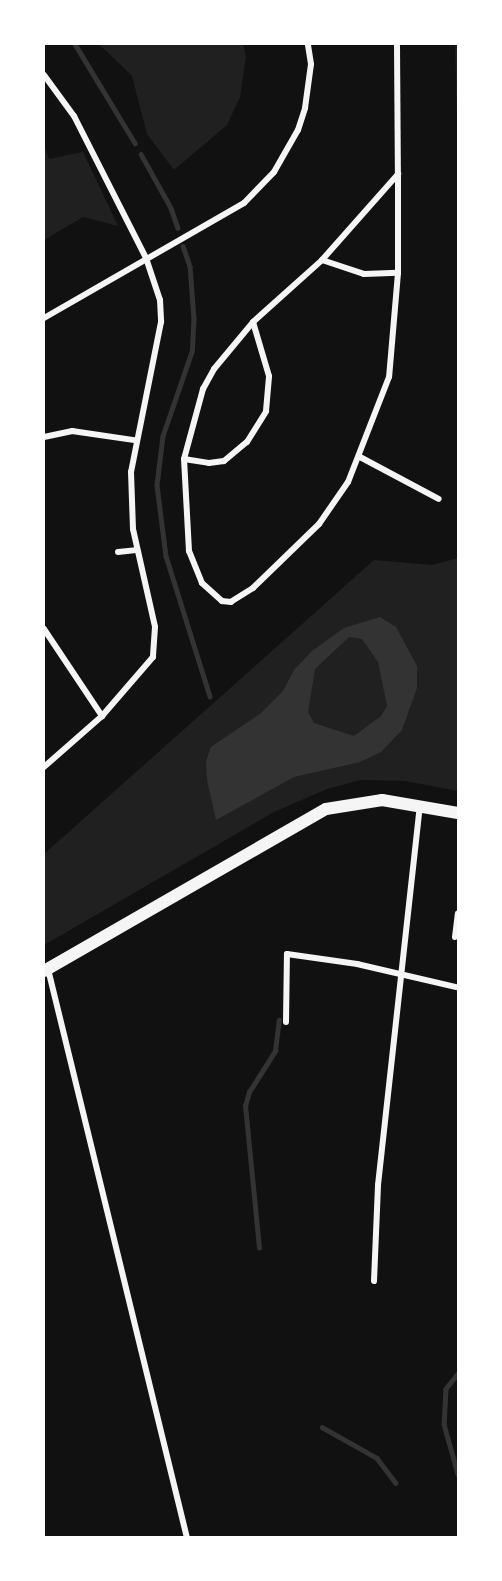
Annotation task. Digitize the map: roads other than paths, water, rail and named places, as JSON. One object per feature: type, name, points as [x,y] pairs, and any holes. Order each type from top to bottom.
[{"type":"main road","points":[[46,970],[326,809],[382,800],[459,813]]},
{"type":"street","points":[[44,318],[244,203],[274,172],[302,119],[311,64],[308,44]]},
{"type":"street","points":[[397,44],[398,174],[398,273],[393,361],[360,457],[348,482],[319,524],[253,588],[231,602],[214,595],[193,567],[184,459],[204,389],[214,369],[253,322],[322,260],[398,174]]},
{"type":"street","points":[[44,75],[74,116],[146,258],[160,300],[160,340],[134,440],[131,498],[136,550],[154,627],[153,657],[102,716],[44,767]]},
{"type":"street","points":[[322,260],[352,272],[398,273]]},
{"type":"street","points":[[184,459],[209,464],[225,460],[247,442],[266,411],[269,376],[253,322]]},
{"type":"street","points":[[44,437],[72,431],[134,440]]},
{"type":"street","points":[[360,457],[439,499]]},
{"type":"street","points":[[118,552],[136,550]]},
{"type":"street","points":[[44,629],[102,716]]},
{"type":"street","points":[[374,1281],[378,1185],[399,972],[420,806]]},
{"type":"street","points":[[455,937],[459,913]]},
{"type":"street","points":[[286,1022],[287,954],[399,972],[456,987]]},
{"type":"street","points":[[46,970],[187,1538]]},
{"type":"waterway","points":[[75,44],[135,143]]},
{"type":"waterway","points":[[141,154],[171,208],[178,228]]},
{"type":"waterway","points":[[183,246],[190,266],[194,319],[192,352],[163,436],[157,485],[166,556],[210,696]]},
{"type":"waterway","points":[[259,1248],[245,1106],[249,1092],[275,1051],[279,1020]]},
{"type":"waterway","points":[[458,1374],[446,1389],[444,1424],[458,1474]]},
{"type":"waterway","points":[[322,1427],[377,1458],[396,1483]]}]
